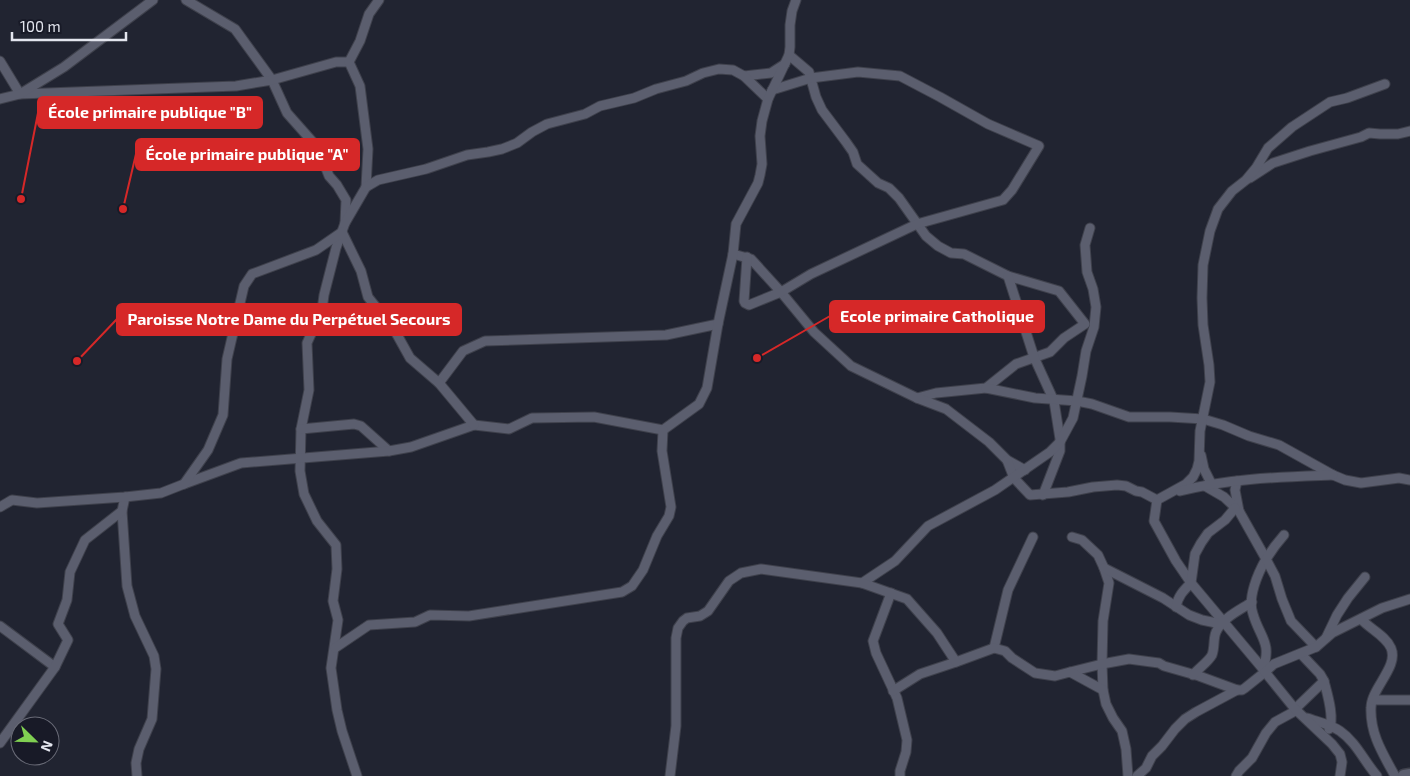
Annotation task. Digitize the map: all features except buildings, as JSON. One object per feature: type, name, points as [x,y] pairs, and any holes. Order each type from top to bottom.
[{"type":"main road","points":[[1404,776],[1410,775]]},
{"type":"street","points":[[20,94],[64,67],[153,0]]},
{"type":"street","points":[[186,0],[235,29],[272,80],[286,113],[318,148],[329,176],[346,200],[343,227],[324,295],[322,310],[307,343],[309,390],[301,429],[300,476],[304,494],[317,521],[336,545],[337,569],[333,601],[338,620],[331,668],[335,702],[344,739],[357,776]]},
{"type":"street","points":[[349,62],[360,41],[369,14],[379,0]]},
{"type":"street","points":[[0,507],[12,500],[37,503],[161,493],[241,463],[389,451],[411,447],[474,424],[509,429],[532,418],[594,417],[663,430],[699,404],[707,388],[733,254],[736,224],[758,183],[762,164],[760,136],[762,121],[770,95],[787,60],[790,47],[792,11],[796,0]]},
{"type":"street","points":[[744,76],[771,73],[787,60]]},
{"type":"street","points":[[787,60],[809,72],[822,110],[853,152],[857,164],[899,198],[926,236],[938,246],[951,253],[964,254],[1008,276],[1059,291],[1085,324]]},
{"type":"street","points":[[0,61],[20,94]]},
{"type":"street","points":[[0,99],[20,94],[236,86],[272,80],[336,62],[349,62]]},
{"type":"street","points":[[184,484],[208,450],[223,414],[227,359],[244,286],[252,274],[316,250],[343,227],[366,187],[368,149],[360,86],[349,62]]},
{"type":"street","points":[[366,187],[378,180],[426,169],[467,155],[502,149],[517,143],[547,124],[585,114],[600,106],[634,98],[719,69],[732,70],[744,76],[770,95]]},
{"type":"street","points":[[747,257],[745,303],[751,305],[781,292],[811,274],[917,224],[1003,200],[1012,190],[1039,146],[988,124],[900,76],[858,72],[811,78],[770,95]]},
{"type":"street","points":[[1246,180],[1268,148],[1292,126],[1330,102],[1347,98],[1384,84]]},
{"type":"street","points":[[1157,500],[1186,484],[1198,468],[1200,431],[1204,419],[1210,382],[1206,337],[1203,325],[1204,265],[1210,231],[1218,209],[1232,191],[1273,163],[1369,133],[1398,134],[1410,132]]},
{"type":"street","points":[[343,227],[361,271],[368,297],[395,331],[410,358],[438,383],[474,424]]},
{"type":"street","points":[[862,583],[895,561],[928,526],[1014,478],[1050,452],[1060,442],[1072,418],[1077,401],[1086,350],[1096,315],[1093,289],[1087,272],[1085,245],[1090,228]]},
{"type":"street","points":[[733,254],[751,258],[814,332],[850,366],[946,409],[989,442],[1006,460],[1025,470]]},
{"type":"street","points":[[1008,276],[1034,357],[1052,398],[1060,442],[1060,451],[1043,495]]},
{"type":"street","points":[[986,388],[1016,364],[1050,352],[1064,338],[1096,315]]},
{"type":"street","points":[[438,383],[463,351],[485,341],[666,335],[718,324]]},
{"type":"street","points":[[918,398],[936,393],[986,388],[1035,398],[1052,398],[1092,404],[1129,417],[1204,419],[1279,445],[1345,480],[1361,482],[1399,478],[1410,480]]},
{"type":"street","points":[[301,429],[354,424],[361,426],[389,451]]},
{"type":"street","points":[[335,648],[369,625],[414,622],[430,615],[469,616],[622,592],[632,586],[643,570],[671,507],[662,452],[663,430]]},
{"type":"street","points":[[1199,450],[1208,485],[1237,510],[1275,576],[1291,621],[1316,647]]},
{"type":"street","points":[[1006,460],[1014,478],[1030,495],[1117,485],[1126,486],[1157,500]]},
{"type":"street","points":[[1172,491],[1237,481],[1333,475]]},
{"type":"street","points":[[1237,481],[1235,490],[1237,510]]},
{"type":"street","points":[[125,496],[122,511],[127,586],[135,616],[154,656],[156,669],[152,719],[138,749],[137,776]]},
{"type":"street","points":[[1157,500],[1154,521],[1176,561],[1222,623],[1296,710],[1340,754],[1342,762],[1340,776]]},
{"type":"street","points":[[1176,607],[1178,598],[1191,583],[1195,554],[1201,543],[1208,533],[1237,510]]},
{"type":"street","points":[[2,737],[55,667],[68,640],[58,624],[67,600],[70,572],[85,540],[122,511]]},
{"type":"street","points":[[1264,671],[1267,651],[1264,639],[1252,612],[1252,602],[1256,578],[1266,559],[1284,535]]},
{"type":"street","points":[[994,648],[1008,590],[1033,537]]},
{"type":"street","points":[[1072,537],[1082,540],[1098,555],[1109,583],[1103,621],[1103,690],[1106,704],[1122,730],[1126,749],[1128,776]]},
{"type":"street","points":[[1104,568],[1163,598],[1189,615],[1202,620],[1222,623]]},
{"type":"street","points":[[670,776],[676,726],[676,638],[678,628],[687,618],[700,616],[708,611],[729,581],[741,573],[761,569],[862,583],[907,599],[937,633],[956,662]]},
{"type":"street","points":[[1326,639],[1337,615],[1365,577]]},
{"type":"street","points":[[891,593],[873,641],[876,653],[897,698],[907,740],[900,776]]},
{"type":"street","points":[[1137,776],[1146,768],[1152,756],[1185,719],[1237,690],[1242,690],[1274,664],[1316,647],[1332,633],[1381,609],[1410,599]]},
{"type":"street","points":[[1193,675],[1211,657],[1217,631],[1222,623],[1252,602]]},
{"type":"street","points":[[1361,619],[1386,641],[1392,649],[1391,665],[1380,682],[1371,707],[1376,740],[1395,776]]},
{"type":"street","points":[[0,626],[55,667]]},
{"type":"street","points":[[893,691],[920,674],[994,648],[1005,651],[1035,674],[1054,676],[1129,659],[1159,663],[1237,690]]},
{"type":"street","points":[[1301,654],[1324,681],[1330,708],[1331,726],[1324,737]]},
{"type":"street","points":[[1070,672],[1103,690]]},
{"type":"street","points":[[1236,776],[1252,758],[1266,733],[1275,722],[1296,710],[1324,681]]},
{"type":"street","points":[[1373,700],[1410,700]]},
{"type":"street","points":[[1304,717],[1339,730],[1350,740],[1377,776]]},
{"type":"place","name":"École primaire publique \"B\"","points":[[21,199]]},
{"type":"place","name":"École primaire publique \"A\"","points":[[123,209]]},
{"type":"place","name":"Ecole primaire Catholique","points":[[757,358]]},
{"type":"place","name":"Paroisse Notre Dame du Perpétuel Secours","points":[[77,361]]}]
